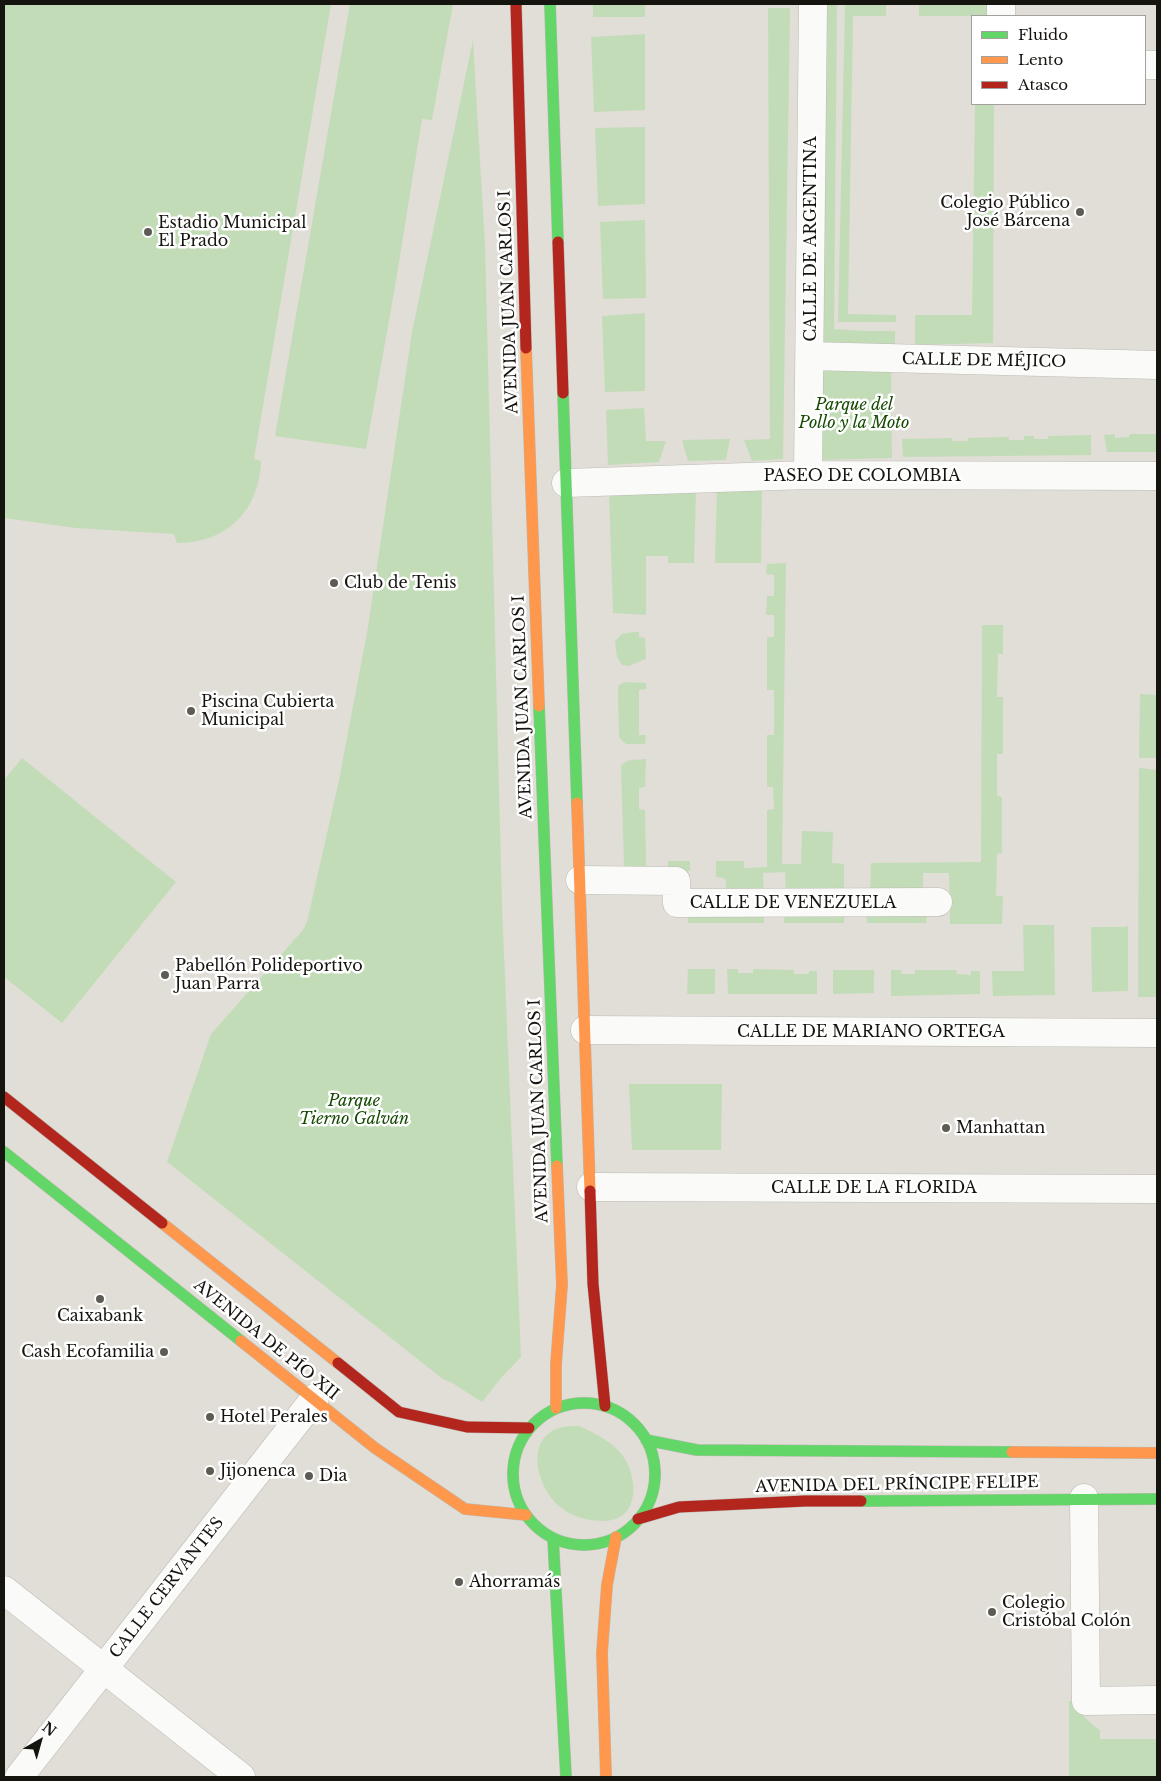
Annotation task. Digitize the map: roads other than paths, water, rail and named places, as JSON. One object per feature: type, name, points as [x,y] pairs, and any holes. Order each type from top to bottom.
[{"type":"street","name":"AVENIDA JUAN CARLOS I","points":[[516,4],[531,514],[562,1285],[556,1364],[556,1408]]},
{"type":"street","points":[[550,4],[593,1284],[605,1406]]},
{"type":"street","name":"CALLE DE ARGENTINA","points":[[808,475],[813,4]]},
{"type":"street","name":"CALLE DE MÉJICO","points":[[810,356],[1157,365]]},
{"type":"street","name":"PASEO DE COLOMBIA","points":[[566,483],[808,475],[1157,476]]},
{"type":"street","name":"CALLE DE VENEZUELA","points":[[580,880],[676,881],[677,903],[938,902]]},
{"type":"street","name":"CALLE DE MARIANO ORTEGA","points":[[585,1030],[1157,1033]]},
{"type":"street","name":"AVENIDA DE PÍO XII","points":[[4,1097],[399,1412],[467,1427],[529,1428]]},
{"type":"street","name":"AVENIDA DE PÍO XII","points":[[4,1152],[315,1398],[375,1448],[465,1509],[526,1515]]},
{"type":"street","name":"CALLE DE LA FLORIDA","points":[[591,1187],[1157,1189]]},
{"type":"street","name":"CALLE CERVANTES","points":[[18,1777],[315,1398]]},
{"type":"street","points":[[577,1403],[605,1406],[618,1411],[629,1419],[646,1440],[654,1465],[654,1484],[649,1502],[638,1519],[627,1531],[601,1543],[584,1545],[553,1538],[538,1528],[526,1515],[514,1491],[512,1471],[516,1451],[521,1439],[529,1428],[541,1416],[556,1408],[577,1403]]},
{"type":"street","name":"AVENIDA DEL PRÍNCIPE FELIPE","points":[[646,1440],[697,1450],[1157,1453]]},
{"type":"street","points":[[1084,1498],[1086,1700],[1157,1700]]},
{"type":"street","name":"AVENIDA DEL PRÍNCIPE FELIPE","points":[[638,1519],[679,1507],[805,1501],[1157,1498]]},
{"type":"street","points":[[606,1777],[602,1653],[607,1585],[616,1537]]},
{"type":"street","points":[[553,1538],[566,1777]]},
{"type":"street","points":[[4,1590],[241,1777]]},
{"type":"place","name":"Colegio Público José Bárcena","points":[[1080,212]]},
{"type":"place","name":"Estadio Municipal El Prado","points":[[148,232]]},
{"type":"place","name":"Club de Tenis","points":[[334,583]]},
{"type":"place","name":"Piscina Cubierta Municipal","points":[[191,711]]},
{"type":"place","name":"Pabellón Polideportivo Juan Parra","points":[[165,975]]},
{"type":"place","name":"Manhattan","points":[[946,1128]]},
{"type":"place","name":"Caixabank","points":[[100,1299]]},
{"type":"place","name":"Cash Ecofamilia","points":[[164,1352]]},
{"type":"place","name":"Hotel Perales","points":[[210,1417]]},
{"type":"place","name":"Jijonenca","points":[[210,1471]]},
{"type":"place","name":"Dia","points":[[309,1476]]},
{"type":"place","name":"Ahorramás","points":[[459,1582]]},
{"type":"place","name":"Colegio Cristóbal Colón","points":[[992,1612]]},
{"type":"park label","name":"Parque del Pollo y la Moto","points":[[854,414]]},
{"type":"park label","name":"Parque Tierno Galván","points":[[354,1110]]}]
